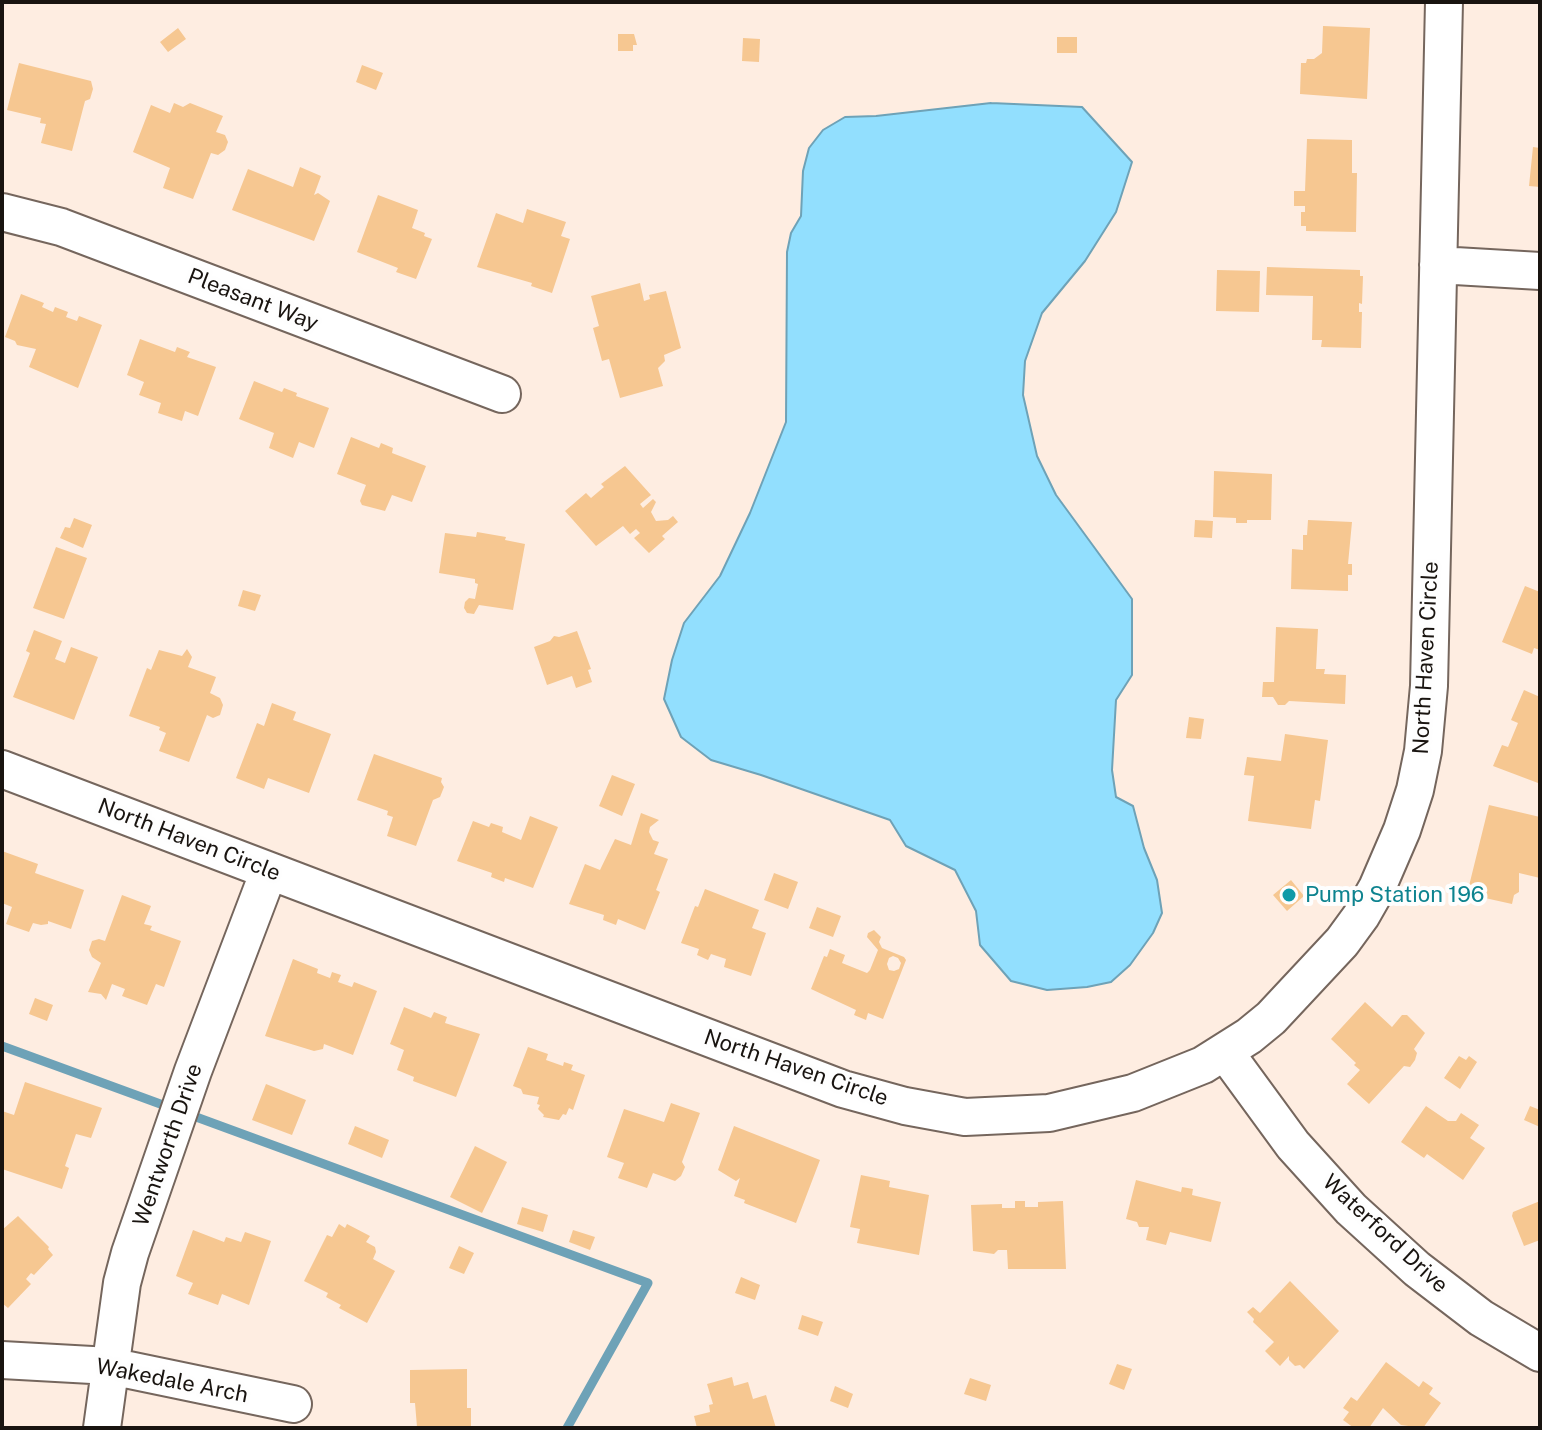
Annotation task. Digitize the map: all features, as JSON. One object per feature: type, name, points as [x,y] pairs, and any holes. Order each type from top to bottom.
[{"type":"street","name":"North Haven Circle","points":[[2,769],[843,1089],[905,1106],[965,1117],[1049,1113],[1133,1093],[1203,1065],[1271,1018],[1307,982],[1361,916],[1402,830],[1415,790],[1423,751],[1429,686],[1444,2]]},
{"type":"street","name":"Pleasant Way","points":[[2,212],[61,227],[502,394]]},
{"type":"street","points":[[1438,265],[1540,271]]},
{"type":"street","name":"Wentworth Drive","points":[[102,1428],[122,1283],[130,1253],[193,1071],[269,871]]},
{"type":"street","name":"Waterford Drive","points":[[1225,1052],[1293,1145],[1351,1209],[1417,1269],[1481,1318],[1540,1353]]},
{"type":"street","name":"Wakedale Arch","points":[[2,1360],[110,1366],[293,1404]]},
{"type":"water","points":[[991,103],[1082,107],[1132,162],[1116,212],[1085,261],[1042,313],[1025,361],[1023,395],[1037,456],[1056,495],[1132,599],[1132,675],[1116,700],[1112,770],[1116,797],[1133,806],[1144,848],[1157,880],[1162,913],[1153,933],[1130,965],[1111,982],[1087,987],[1047,990],[1011,981],[980,945],[976,911],[955,870],[906,846],[890,820],[711,760],[681,737],[664,699],[684,623],[720,576],[750,513],[786,422],[787,252],[791,233],[801,216],[803,171],[809,148],[823,130],[845,117]]},
{"type":"building","points":[[1323,26],[1370,28],[1367,99],[1300,94],[1301,63],[1322,53]]},
{"type":"building","points":[[178,28],[186,39],[168,52],[160,42]]},
{"type":"building","points":[[618,34],[634,34],[637,45],[633,45],[633,51],[618,51]]},
{"type":"building","points":[[1057,37],[1077,37],[1077,53],[1057,53]]},
{"type":"building","points":[[743,38],[760,39],[759,62],[742,61]]},
{"type":"building","points":[[19,63],[91,81],[93,89],[90,99],[85,101],[72,151],[41,143],[46,124],[40,123],[41,118],[7,110]]},
{"type":"building","points":[[362,65],[383,73],[376,90],[356,82]]},
{"type":"building","points":[[174,103],[183,107],[190,103],[223,116],[216,132],[225,135],[228,142],[225,150],[218,155],[211,153],[193,199],[163,188],[170,168],[133,152],[151,105],[170,113]]},
{"type":"building","points":[[1307,139],[1352,140],[1352,173],[1357,173],[1356,232],[1306,231],[1306,226],[1301,226],[1301,212],[1305,212],[1305,206],[1294,206],[1294,191],[1305,191]]},
{"type":"building","points":[[1533,147],[1540,148],[1540,187],[1529,186]]},
{"type":"building","points":[[300,167],[321,176],[314,195],[318,193],[330,201],[314,241],[232,210],[248,169],[293,187]]},
{"type":"building","points":[[378,195],[418,210],[412,228],[432,239],[416,279],[396,272],[398,268],[357,252]]},
{"type":"building","points":[[527,209],[566,222],[561,236],[570,239],[552,293],[531,286],[532,283],[477,267],[496,213],[523,223]]},
{"type":"building","points":[[1267,267],[1360,270],[1360,276],[1363,276],[1362,304],[1359,303],[1359,312],[1362,312],[1361,348],[1321,347],[1322,340],[1312,340],[1313,296],[1266,295]]},
{"type":"building","points":[[1217,270],[1260,271],[1259,312],[1216,311]]},
{"type":"building","points":[[640,283],[644,301],[650,299],[649,295],[666,291],[681,348],[664,355],[665,361],[658,368],[663,386],[620,398],[609,359],[602,361],[593,328],[599,326],[591,296]]},
{"type":"building","points":[[21,294],[44,303],[42,307],[53,312],[55,307],[68,312],[66,317],[77,321],[79,316],[102,325],[78,388],[29,367],[36,349],[17,345],[5,337]]},
{"type":"building","points":[[140,339],[175,352],[177,347],[190,352],[187,357],[216,367],[198,416],[185,411],[182,421],[158,413],[161,403],[139,395],[144,382],[127,375]]},
{"type":"building","points":[[254,381],[282,392],[284,388],[297,393],[296,396],[329,408],[314,448],[299,442],[293,458],[269,448],[274,433],[239,419]]},
{"type":"building","points":[[351,437],[379,448],[381,443],[393,448],[392,453],[426,466],[412,502],[392,495],[385,511],[362,505],[360,501],[366,485],[337,474]]},
{"type":"building","points":[[625,466],[651,495],[640,504],[643,508],[653,499],[656,502],[651,512],[656,521],[668,520],[673,516],[678,522],[649,553],[634,538],[640,533],[636,529],[630,534],[623,526],[596,546],[565,511],[586,493],[591,498],[604,487],[601,484]]},
{"type":"building","points":[[1214,471],[1272,474],[1271,520],[1236,523],[1236,518],[1213,517]]},
{"type":"building","points":[[74,518],[92,525],[83,548],[60,538],[65,527],[70,528]]},
{"type":"building","points":[[1195,520],[1213,521],[1212,538],[1194,537]]},
{"type":"building","points":[[1308,520],[1352,522],[1348,564],[1352,564],[1352,575],[1348,575],[1348,591],[1291,589],[1292,549],[1303,550],[1303,535],[1307,535]]},
{"type":"building","points":[[477,532],[525,544],[513,610],[479,605],[474,614],[467,613],[465,602],[469,598],[475,599],[478,584],[475,579],[439,573],[445,533],[476,537]]},
{"type":"building","points":[[56,547],[87,558],[64,619],[33,608]]},
{"type":"building","points":[[1525,586],[1540,592],[1540,650],[1534,648],[1532,654],[1502,642]]},
{"type":"building","points":[[243,590],[261,595],[255,611],[238,606]]},
{"type":"building","points":[[1276,627],[1318,629],[1316,669],[1325,669],[1324,674],[1346,675],[1345,704],[1289,701],[1278,705],[1273,697],[1262,697],[1263,682],[1274,682]]},
{"type":"building","points":[[34,630],[62,641],[55,659],[65,663],[71,647],[98,657],[74,720],[13,697],[30,653],[26,651]]},
{"type":"building","points":[[577,631],[591,669],[588,670],[592,682],[576,688],[572,676],[547,685],[534,647],[550,641],[554,636]]},
{"type":"building","points":[[187,649],[192,657],[188,667],[216,677],[210,693],[220,698],[223,705],[220,715],[213,718],[207,715],[189,762],[159,751],[166,733],[159,730],[160,727],[129,716],[147,668],[151,670],[159,650],[182,656]]},
{"type":"building","points":[[1524,690],[1540,697],[1538,783],[1493,766],[1502,745],[1508,747],[1518,723],[1511,720]]},
{"type":"building","points":[[272,703],[296,712],[293,720],[331,734],[309,793],[268,778],[264,789],[236,778],[257,723],[264,726]]},
{"type":"building","points":[[1189,717],[1204,719],[1201,739],[1186,738]]},
{"type":"building","points":[[1285,734],[1328,740],[1320,801],[1315,800],[1311,829],[1248,821],[1254,776],[1244,775],[1247,757],[1281,761]]},
{"type":"building","points":[[374,754],[442,778],[444,787],[440,797],[433,800],[416,846],[387,836],[393,817],[387,815],[388,811],[357,800]]},
{"type":"building","points":[[612,775],[635,784],[622,816],[599,806]]},
{"type":"building","points":[[1489,805],[1540,817],[1540,878],[1519,873],[1519,892],[1514,895],[1512,904],[1467,894]]},
{"type":"building","points":[[641,813],[659,820],[650,827],[649,832],[653,840],[659,842],[654,854],[668,859],[656,890],[660,892],[645,930],[618,919],[616,925],[603,920],[604,915],[569,904],[585,864],[600,870],[615,839],[631,845]]},
{"type":"building","points":[[530,816],[558,827],[533,888],[505,878],[504,882],[491,877],[492,873],[457,861],[473,821],[489,827],[491,823],[503,827],[502,832],[521,840]]},
{"type":"building","points":[[2,851],[38,864],[35,873],[84,890],[71,929],[48,921],[48,924],[41,925],[33,923],[29,932],[6,924],[12,907],[2,903]]},
{"type":"building","points":[[774,873],[798,882],[788,909],[764,900]]},
{"type":"building","name":"Pump Station 196","points":[[1291,880],[1304,896],[1287,911],[1273,895]]},
{"type":"building","points":[[705,889],[759,910],[752,928],[766,933],[751,976],[724,967],[726,959],[711,954],[708,960],[697,955],[699,949],[681,943]]},
{"type":"building","points":[[122,895],[151,906],[144,924],[152,926],[150,930],[181,941],[164,987],[156,984],[147,1005],[122,996],[125,989],[112,984],[106,1000],[101,994],[88,992],[101,963],[92,957],[89,950],[92,941],[105,941]]},
{"type":"building","points":[[817,907],[841,916],[833,937],[809,928]]},
{"type":"building","points":[[874,930],[881,937],[879,942],[882,948],[906,960],[883,1019],[868,1013],[866,1020],[854,1015],[856,1010],[811,989],[824,956],[827,957],[830,949],[845,955],[842,963],[867,973],[878,950],[867,937]],"holes":[[[889,958],[898,958],[901,963],[899,969],[889,970]]]},
{"type":"building","points":[[293,959],[318,969],[317,973],[330,978],[332,972],[341,975],[338,982],[352,987],[354,982],[377,991],[353,1055],[324,1044],[323,1049],[314,1051],[265,1036]]},
{"type":"building","points":[[35,998],[53,1005],[47,1021],[29,1014]]},
{"type":"building","points":[[1365,1002],[1392,1027],[1402,1015],[1407,1015],[1425,1033],[1414,1049],[1417,1053],[1410,1067],[1404,1066],[1369,1104],[1347,1084],[1360,1070],[1354,1065],[1356,1063],[1331,1039]]},
{"type":"building","points":[[404,1007],[431,1018],[434,1012],[447,1017],[445,1023],[480,1034],[456,1097],[413,1081],[414,1077],[397,1070],[404,1050],[390,1044]]},
{"type":"building","points":[[528,1047],[548,1054],[546,1060],[563,1066],[564,1062],[573,1065],[571,1070],[585,1075],[573,1110],[569,1108],[559,1120],[543,1117],[537,1104],[539,1097],[523,1094],[521,1089],[513,1086]]},
{"type":"building","points":[[1459,1056],[1466,1060],[1469,1056],[1477,1062],[1460,1089],[1444,1078]]},
{"type":"building","points":[[25,1082],[102,1108],[91,1138],[76,1134],[65,1166],[69,1168],[62,1189],[2,1169],[2,1111],[14,1115]]},
{"type":"building","points":[[266,1084],[306,1100],[292,1135],[252,1120]]},
{"type":"building","points":[[671,1103],[700,1113],[682,1162],[685,1167],[681,1176],[675,1181],[653,1173],[647,1188],[618,1178],[624,1163],[607,1157],[624,1109],[664,1122]]},
{"type":"building","points":[[1426,1106],[1448,1121],[1456,1121],[1461,1113],[1479,1125],[1470,1138],[1485,1148],[1463,1180],[1427,1154],[1424,1158],[1401,1142]]},
{"type":"building","points":[[1530,1106],[1540,1110],[1540,1127],[1524,1120]]},
{"type":"building","points":[[355,1126],[389,1140],[382,1158],[348,1144]]},
{"type":"building","points":[[734,1126],[820,1160],[796,1223],[744,1203],[745,1200],[734,1196],[740,1178],[736,1181],[718,1170]]},
{"type":"building","points":[[475,1146],[507,1162],[482,1213],[450,1197]]},
{"type":"building","points":[[861,1175],[890,1181],[889,1187],[929,1195],[919,1255],[857,1243],[860,1229],[850,1227]]},
{"type":"building","points":[[1136,1180],[1181,1192],[1182,1187],[1193,1189],[1192,1195],[1221,1202],[1211,1242],[1170,1232],[1166,1245],[1146,1240],[1149,1227],[1139,1227],[1137,1222],[1126,1219]]},
{"type":"building","points":[[1015,1201],[1025,1201],[1025,1207],[1038,1207],[1038,1202],[1063,1201],[1066,1269],[1008,1269],[1007,1250],[998,1250],[994,1254],[973,1251],[971,1205],[1002,1204],[1002,1208],[1015,1208]]},
{"type":"building","points":[[1540,1201],[1540,1240],[1524,1246],[1513,1212]]},
{"type":"building","points":[[522,1207],[548,1215],[543,1232],[517,1224]]},
{"type":"building","points":[[18,1216],[53,1255],[34,1275],[31,1273],[26,1279],[31,1284],[8,1308],[2,1303],[2,1230]]},
{"type":"building","points":[[339,1224],[345,1228],[347,1224],[370,1236],[366,1242],[375,1247],[373,1259],[395,1271],[367,1323],[339,1308],[341,1305],[326,1297],[328,1293],[304,1281],[327,1235],[332,1237]]},
{"type":"building","points":[[193,1230],[224,1242],[226,1237],[241,1242],[245,1232],[271,1241],[249,1305],[222,1294],[218,1305],[188,1294],[193,1283],[176,1276]]},
{"type":"building","points":[[573,1230],[595,1237],[590,1250],[569,1242]]},
{"type":"building","points":[[459,1246],[474,1253],[464,1274],[449,1268]]},
{"type":"building","points":[[741,1277],[760,1285],[755,1300],[735,1293]]},
{"type":"building","points":[[1290,1281],[1339,1331],[1304,1369],[1300,1365],[1295,1366],[1289,1356],[1280,1366],[1265,1351],[1274,1342],[1247,1312],[1253,1307],[1260,1313]]},
{"type":"building","points":[[802,1315],[823,1322],[818,1336],[798,1329]]},
{"type":"building","points":[[1386,1362],[1419,1387],[1423,1381],[1433,1388],[1429,1394],[1441,1403],[1423,1428],[1401,1425],[1383,1408],[1369,1428],[1354,1428],[1343,1420],[1349,1412],[1343,1408],[1351,1397],[1357,1401]]},
{"type":"building","points":[[1117,1364],[1132,1369],[1124,1390],[1109,1384]]},
{"type":"building","points":[[467,1369],[467,1408],[471,1408],[471,1428],[417,1427],[415,1403],[410,1403],[410,1370]]},
{"type":"building","points":[[732,1377],[734,1386],[748,1382],[753,1399],[766,1395],[776,1428],[697,1428],[694,1416],[710,1412],[709,1405],[713,1404],[707,1384]]},
{"type":"building","points":[[970,1378],[991,1385],[986,1401],[964,1394]]},
{"type":"building","points":[[835,1386],[853,1394],[848,1408],[830,1401]]},
{"type":"waterway","points":[[2,1046],[174,1109]]},
{"type":"waterway","points":[[188,1114],[648,1283],[567,1428]]},
{"type":"place","name":"Pump Station 196","points":[[1289,895]]}]
